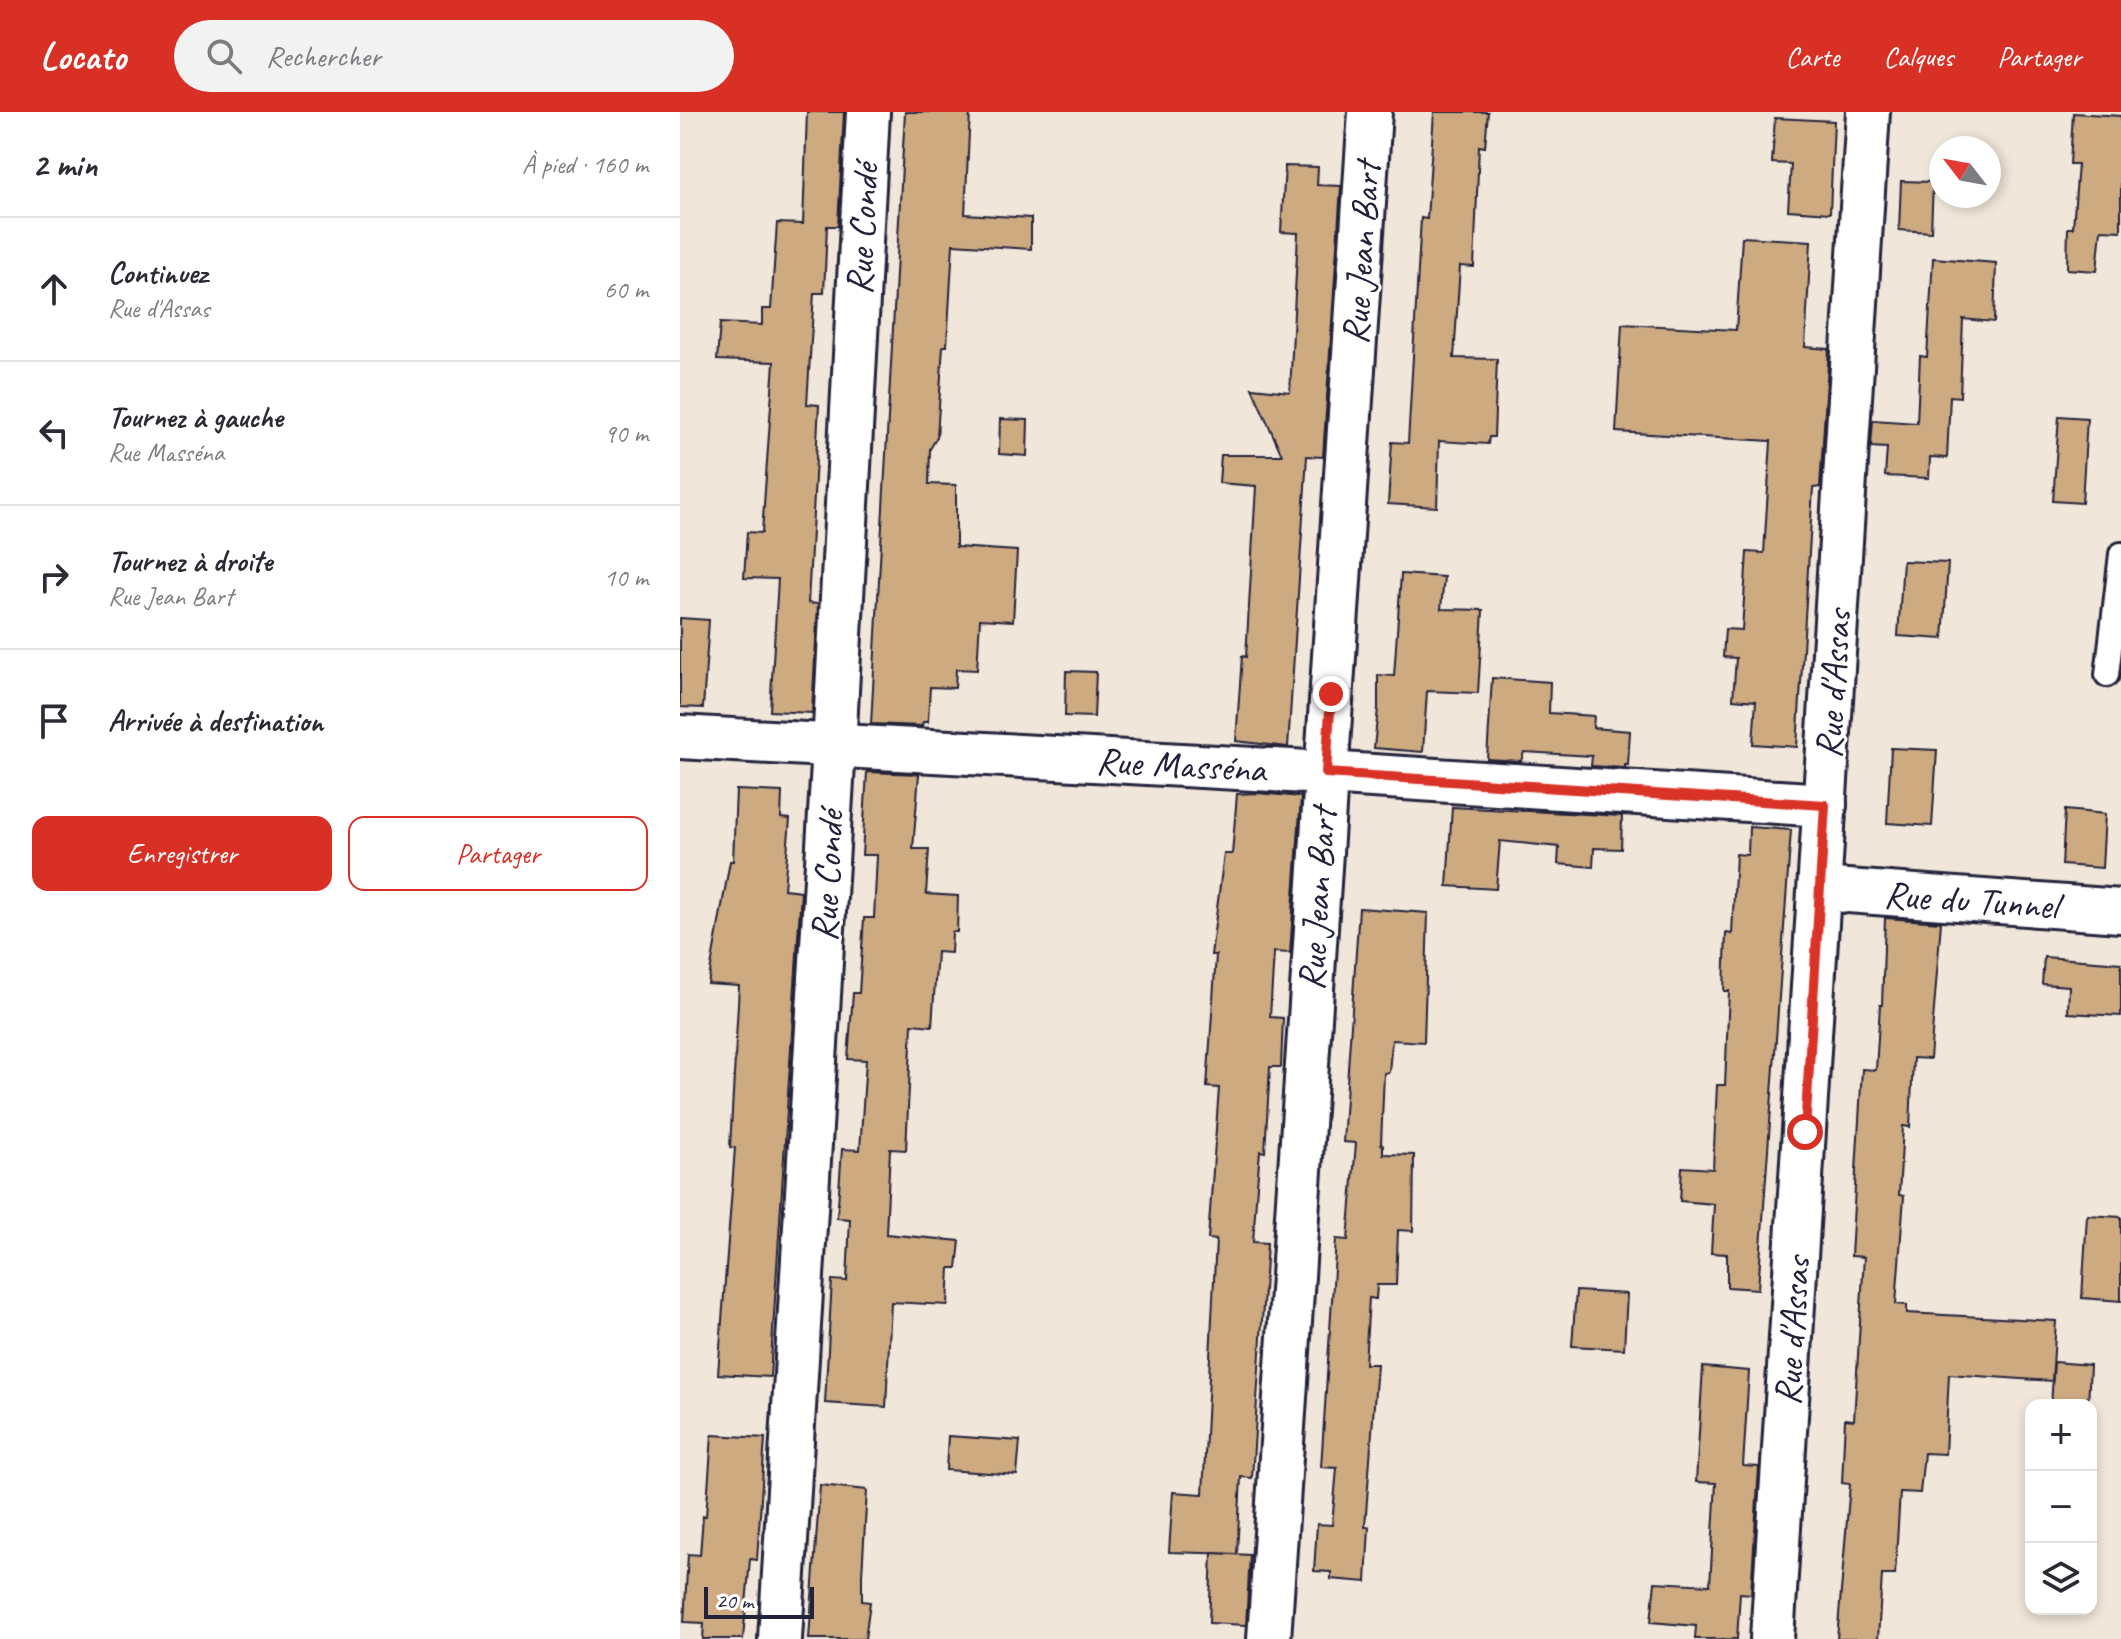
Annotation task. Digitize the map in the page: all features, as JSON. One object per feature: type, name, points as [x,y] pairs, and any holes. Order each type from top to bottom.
[{"type":"street","name":"Rue Condé","points":[[780,1639],[834,747],[868,112]]},
{"type":"street","name":"Rue Jean Bart","points":[[1269,1639],[1370,112]]},
{"type":"street","name":"Rue d'Assas","points":[[1772,1639],[1868,112]]},
{"type":"street","name":"Rue Masséna","points":[[680,737],[1825,805]]},
{"type":"street","name":"Rue du Tunnel","points":[[1820,889],[2121,911]]},
{"type":"lane","points":[[2107,675],[2121,554]]},
{"type":"building","points":[[807,112],[844,112],[838,226],[827,226],[824,293],[814,293],[807,404],[819,405],[808,603],[818,604],[812,713],[770,711],[778,579],[744,578],[747,532],[762,533],[774,362],[717,360],[720,323],[762,325],[762,309],[771,309],[777,223],[803,224]]},
{"type":"building","points":[[905,112],[970,112],[965,214],[1031,218],[1031,249],[953,244],[947,346],[943,346],[937,437],[930,449],[929,484],[956,485],[956,547],[1017,551],[1013,621],[980,619],[977,670],[956,669],[955,688],[930,687],[928,722],[923,722],[922,726],[871,724]]},
{"type":"building","points":[[1434,112],[1488,112],[1485,147],[1479,146],[1474,267],[1460,266],[1454,358],[1497,359],[1494,437],[1489,437],[1488,444],[1439,441],[1437,507],[1388,504],[1392,442],[1408,443],[1421,218],[1427,219]]},
{"type":"building","points":[[2073,113],[2121,116],[2121,231],[2101,230],[2097,271],[2067,269],[2068,228],[2073,228],[2078,164],[2070,164]]},
{"type":"building","points":[[1775,118],[1834,121],[1830,213],[1788,210],[1791,164],[1772,163]]},
{"type":"building","points":[[1285,166],[1318,167],[1317,185],[1341,186],[1323,457],[1307,456],[1288,747],[1236,741],[1242,656],[1246,657],[1256,486],[1219,483],[1221,455],[1282,455],[1252,388],[1290,392],[1298,233],[1281,232]]},
{"type":"building","points":[[1901,181],[1929,182],[1931,232],[1899,230]]},
{"type":"building","points":[[1742,237],[1811,241],[1805,347],[1829,349],[1820,487],[1813,488],[1797,747],[1753,744],[1756,701],[1733,699],[1736,658],[1723,657],[1725,629],[1742,630],[1747,552],[1764,553],[1771,441],[1616,432],[1622,324],[1736,330]]},
{"type":"building","points":[[1933,258],[1996,263],[1994,322],[1963,319],[1960,397],[1950,396],[1947,458],[1930,457],[1929,478],[1885,476],[1887,448],[1871,447],[1873,420],[1917,423],[1920,356],[1927,357]]},
{"type":"building","points":[[2059,416],[2087,418],[2082,503],[2053,501]]},
{"type":"building","points":[[1000,419],[1028,420],[1027,456],[999,454]]},
{"type":"building","points":[[1903,561],[1948,563],[1943,639],[1898,636]]},
{"type":"building","points":[[1401,574],[1444,577],[1441,609],[1483,610],[1478,693],[1427,691],[1423,752],[1374,748],[1378,675],[1394,676]]},
{"type":"building","points":[[680,618],[709,620],[703,708],[680,707]]},
{"type":"building","points":[[1066,671],[1096,672],[1094,717],[1065,716]]},
{"type":"building","points":[[1492,678],[1550,682],[1549,713],[1594,716],[1593,728],[1630,731],[1628,765],[1625,768],[1591,766],[1592,756],[1524,752],[1521,761],[1487,759]]},
{"type":"building","points":[[1891,748],[1937,750],[1932,826],[1887,823]]},
{"type":"building","points":[[867,772],[919,774],[913,849],[929,849],[926,894],[958,896],[957,932],[952,932],[951,953],[937,952],[932,1026],[912,1024],[906,1150],[890,1149],[886,1234],[960,1241],[957,1268],[950,1268],[948,1305],[891,1302],[886,1407],[825,1403],[832,1280],[847,1281],[850,1219],[837,1218],[842,1149],[860,1150],[866,1060],[848,1059],[853,993],[859,993],[864,918],[874,918],[877,855],[862,855]]},
{"type":"building","points":[[736,790],[782,792],[781,818],[790,819],[784,889],[801,891],[770,1377],[718,1374],[735,1148],[730,1147],[739,986],[708,984],[730,861],[733,861]]},
{"type":"building","points":[[1237,794],[1301,797],[1290,953],[1274,952],[1270,1017],[1283,1018],[1281,1067],[1270,1067],[1265,1152],[1260,1151],[1257,1185],[1253,1242],[1267,1243],[1252,1478],[1241,1477],[1237,1554],[1169,1552],[1173,1492],[1203,1494],[1216,1240],[1208,1239],[1219,1088],[1207,1087],[1216,955],[1211,955],[1224,854],[1232,854]]},
{"type":"building","points":[[1452,807],[1622,816],[1621,849],[1594,848],[1593,867],[1558,864],[1559,847],[1500,841],[1496,889],[1447,886]]},
{"type":"building","points":[[2065,810],[2105,814],[2102,868],[2062,865]]},
{"type":"building","points":[[1749,827],[1791,830],[1758,1289],[1727,1287],[1727,1254],[1711,1253],[1714,1204],[1680,1201],[1682,1167],[1713,1169],[1717,1085],[1725,1085],[1729,991],[1724,991],[1726,933],[1732,934],[1736,854],[1748,855]]},
{"type":"building","points":[[1359,908],[1428,913],[1424,1042],[1392,1040],[1389,1072],[1384,1073],[1381,1144],[1383,1154],[1414,1155],[1413,1231],[1398,1230],[1396,1285],[1377,1285],[1376,1299],[1369,1298],[1365,1364],[1377,1364],[1365,1527],[1369,1527],[1366,1582],[1331,1579],[1331,1572],[1314,1571],[1317,1524],[1332,1525],[1337,1468],[1321,1467],[1336,1239],[1348,1240],[1356,1143],[1343,1142]]},
{"type":"building","points":[[1885,918],[1941,922],[1930,1059],[1913,1058],[1910,1127],[1903,1126],[1899,1195],[1904,1196],[1896,1304],[1907,1305],[1907,1313],[2056,1321],[2052,1381],[1949,1374],[1945,1454],[1924,1453],[1920,1493],[1900,1492],[1895,1575],[1882,1575],[1878,1639],[1837,1639],[1850,1484],[1842,1483],[1845,1419],[1854,1420],[1864,1257],[1851,1256],[1862,1069],[1876,1070]]},
{"type":"building","points":[[2044,957],[2121,963],[2121,1016],[2068,1013],[2069,986],[2042,984]]},
{"type":"building","points":[[2087,1215],[2121,1217],[2121,1301],[2082,1298]]},
{"type":"building","points":[[1576,1291],[1627,1294],[1624,1349],[1572,1346]]},
{"type":"building","points":[[2054,1362],[2090,1365],[2088,1399],[2051,1399]]},
{"type":"building","points":[[1703,1367],[1749,1371],[1743,1466],[1759,1467],[1751,1594],[1740,1593],[1737,1639],[1695,1639],[1696,1626],[1651,1622],[1655,1582],[1710,1585],[1716,1483],[1696,1482]]},
{"type":"building","points":[[712,1435],[765,1438],[757,1560],[750,1559],[743,1639],[703,1639],[704,1623],[684,1622],[688,1554],[700,1555]]},
{"type":"building","points":[[948,1436],[1020,1441],[1017,1475],[946,1470]]},
{"type":"building","points":[[820,1485],[867,1490],[862,1601],[870,1602],[865,1639],[809,1639]]},
{"type":"building","points":[[1212,1553],[1250,1555],[1246,1625],[1209,1623]]},
{"type":"route","points":[[1331,694],[1326,773],[1825,805],[1805,1132]]}]
